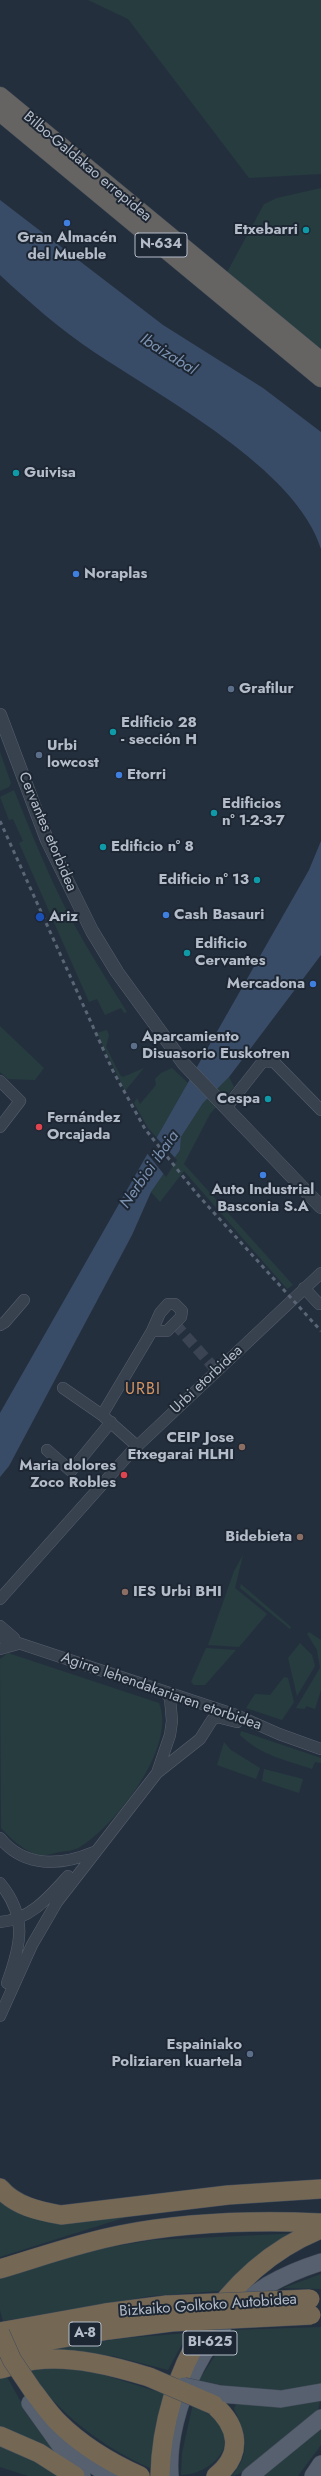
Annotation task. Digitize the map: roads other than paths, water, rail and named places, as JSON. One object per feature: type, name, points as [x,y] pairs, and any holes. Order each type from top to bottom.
[{"type":"highway","name":"Bilbo-Galdakao errepidea","points":[[0,96],[321,361]]},
{"type":"highway","name":"Bilbo-Galdakao errepidea","points":[[0,112],[321,378]]},
{"type":"highway","points":[[0,2188],[13,2199],[36,2211],[61,2215],[228,2196],[321,2189]]},
{"type":"highway","points":[[0,2269],[87,2235],[145,2218],[200,2206],[297,2191]]},
{"type":"highway","points":[[0,2269],[97,2240],[151,2230],[259,2222],[321,2223]]},
{"type":"highway","points":[[160,2476],[163,2440],[169,2406],[181,2373],[193,2348],[217,2311],[243,2280],[286,2247],[321,2228]]},
{"type":"highway","name":"Bizkaiko Golkoko Autobidea","points":[[0,2332],[105,2313],[169,2314],[316,2307]]},
{"type":"highway","name":"Bizkaiko Golkoko Autobidea","points":[[0,2349],[109,2330],[169,2314]]},
{"type":"highway","points":[[0,2332],[12,2360],[30,2395],[72,2434],[114,2463],[140,2476]]},
{"type":"highway","points":[[0,2369],[35,2360],[63,2360],[98,2364],[149,2377],[217,2399],[231,2425],[235,2442],[229,2463],[216,2476]]},
{"type":"highway","points":[[0,2436],[39,2453],[75,2476]]},
{"type":"main road","name":"BI-625","points":[[170,2476],[172,2444],[182,2400],[193,2374],[214,2337],[237,2309],[266,2286],[292,2272],[321,2262]]},
{"type":"main road","points":[[0,2349],[52,2432],[82,2476]]},
{"type":"main road","points":[[217,2399],[282,2399],[321,2392]]},
{"type":"main road","points":[[250,2476],[321,2418]]},
{"type":"main road","points":[[52,2432],[75,2455],[110,2476]]},
{"type":"main road","points":[[313,2476],[321,2464]]},
{"type":"street","name":"Cervantes etorbidea","points":[[0,715],[47,840],[92,930],[142,1009],[184,1064],[321,1207]]},
{"type":"street","points":[[224,1106],[263,1061],[274,1062],[321,1110]]},
{"type":"street","points":[[0,1081],[20,1101],[0,1127]]},
{"type":"street","name":"Urbi etorbidea","points":[[0,1599],[137,1446],[321,1272]]},
{"type":"street","points":[[304,1288],[320,1304]]},
{"type":"street","points":[[0,1325],[5,1322],[24,1300]]},
{"type":"street","points":[[102,1415],[152,1331]]},
{"type":"street","points":[[63,1388],[102,1415],[137,1446]]},
{"type":"street","points":[[47,1450],[71,1471],[110,1422]]},
{"type":"street","points":[[0,1626],[20,1643]]},
{"type":"street","name":"Agirre lehendakariaren etorbidea","points":[[0,1637],[206,1705],[321,1749]]},
{"type":"street","points":[[0,1649],[20,1643]]},
{"type":"street","points":[[0,1922],[19,1918],[34,1910],[49,1897],[140,1798],[157,1773],[170,1735],[172,1721],[170,1698],[165,1692]]},
{"type":"street","points":[[206,1705],[212,1716],[212,1720]]},
{"type":"street","points":[[157,1773],[200,1739],[212,1720],[217,1717],[279,1734]]},
{"type":"street","points":[[0,1838],[11,1851],[41,1862],[60,1862],[91,1853]]},
{"type":"street","points":[[0,2016],[43,1926],[57,1902],[91,1853]]},
{"type":"street","points":[[0,1883],[10,1895],[19,1918],[19,1941],[0,2009]]},
{"type":"water","name":"Ibaizabal","points":[[0,200],[163,325],[263,388],[321,432],[321,549],[307,519],[285,491],[256,463],[224,437],[189,413],[81,343],[23,296],[0,275]]},
{"type":"water","name":"Nerbioi ibaia","points":[[321,841],[321,955],[229,1077],[203,1103],[181,1137],[180,1150],[151,1192],[132,1235],[9,1466],[0,1477],[0,1413],[309,870]]},
{"type":"tunnel","points":[[175,1324],[217,1371]]},
{"type":"railway","points":[[0,821],[113,1071],[145,1129],[197,1194],[321,1331]]},
{"type":"place","name":"Gran Almacén del Mueble","points":[[67,223]]},
{"type":"place","name":"Etxebarri","points":[[306,230]]},
{"type":"place","name":"Guivisa","points":[[16,473]]},
{"type":"place","name":"Noraplas","points":[[76,574]]},
{"type":"place","name":"Grafilur","points":[[231,689]]},
{"type":"place","name":"Edificio 28 - sección H","points":[[113,732]]},
{"type":"place","name":"Urbi lowcost","points":[[39,755]]},
{"type":"place","name":"Etorri","points":[[119,775]]},
{"type":"place","name":"Edificios nº 1-2-3-7","points":[[214,813]]},
{"type":"place","name":"Edificio nº 8","points":[[103,847]]},
{"type":"place","name":"Edificio nº 13","points":[[257,880]]},
{"type":"place","name":"Cash Basauri","points":[[166,915]]},
{"type":"place","name":"Ariz","points":[[40,917]]},
{"type":"place","name":"Edificio Cervantes","points":[[187,953]]},
{"type":"place","name":"Mercadona","points":[[313,984]]},
{"type":"place","name":"Aparcamiento Disuasorio Euskotren","points":[[134,1046]]},
{"type":"place","name":"Cespa","points":[[268,1099]]},
{"type":"place","name":"Fernández Orcajada","points":[[39,1127]]},
{"type":"place","name":"Auto Industrial Basconia S.A","points":[[263,1175]]},
{"type":"place","name":"CEIP Jose Etxegarai HLHI","points":[[242,1447]]},
{"type":"place","name":"Maria dolores Zoco Robles","points":[[124,1475]]},
{"type":"place","name":"Bidebieta","points":[[300,1537]]},
{"type":"place","name":"IES Urbi BHI","points":[[125,1592]]},
{"type":"place","name":"Espainiako Poliziaren kuartela","points":[[250,2054]]},
{"type":"district","name":"URBI","points":[[143,1390]]}]
